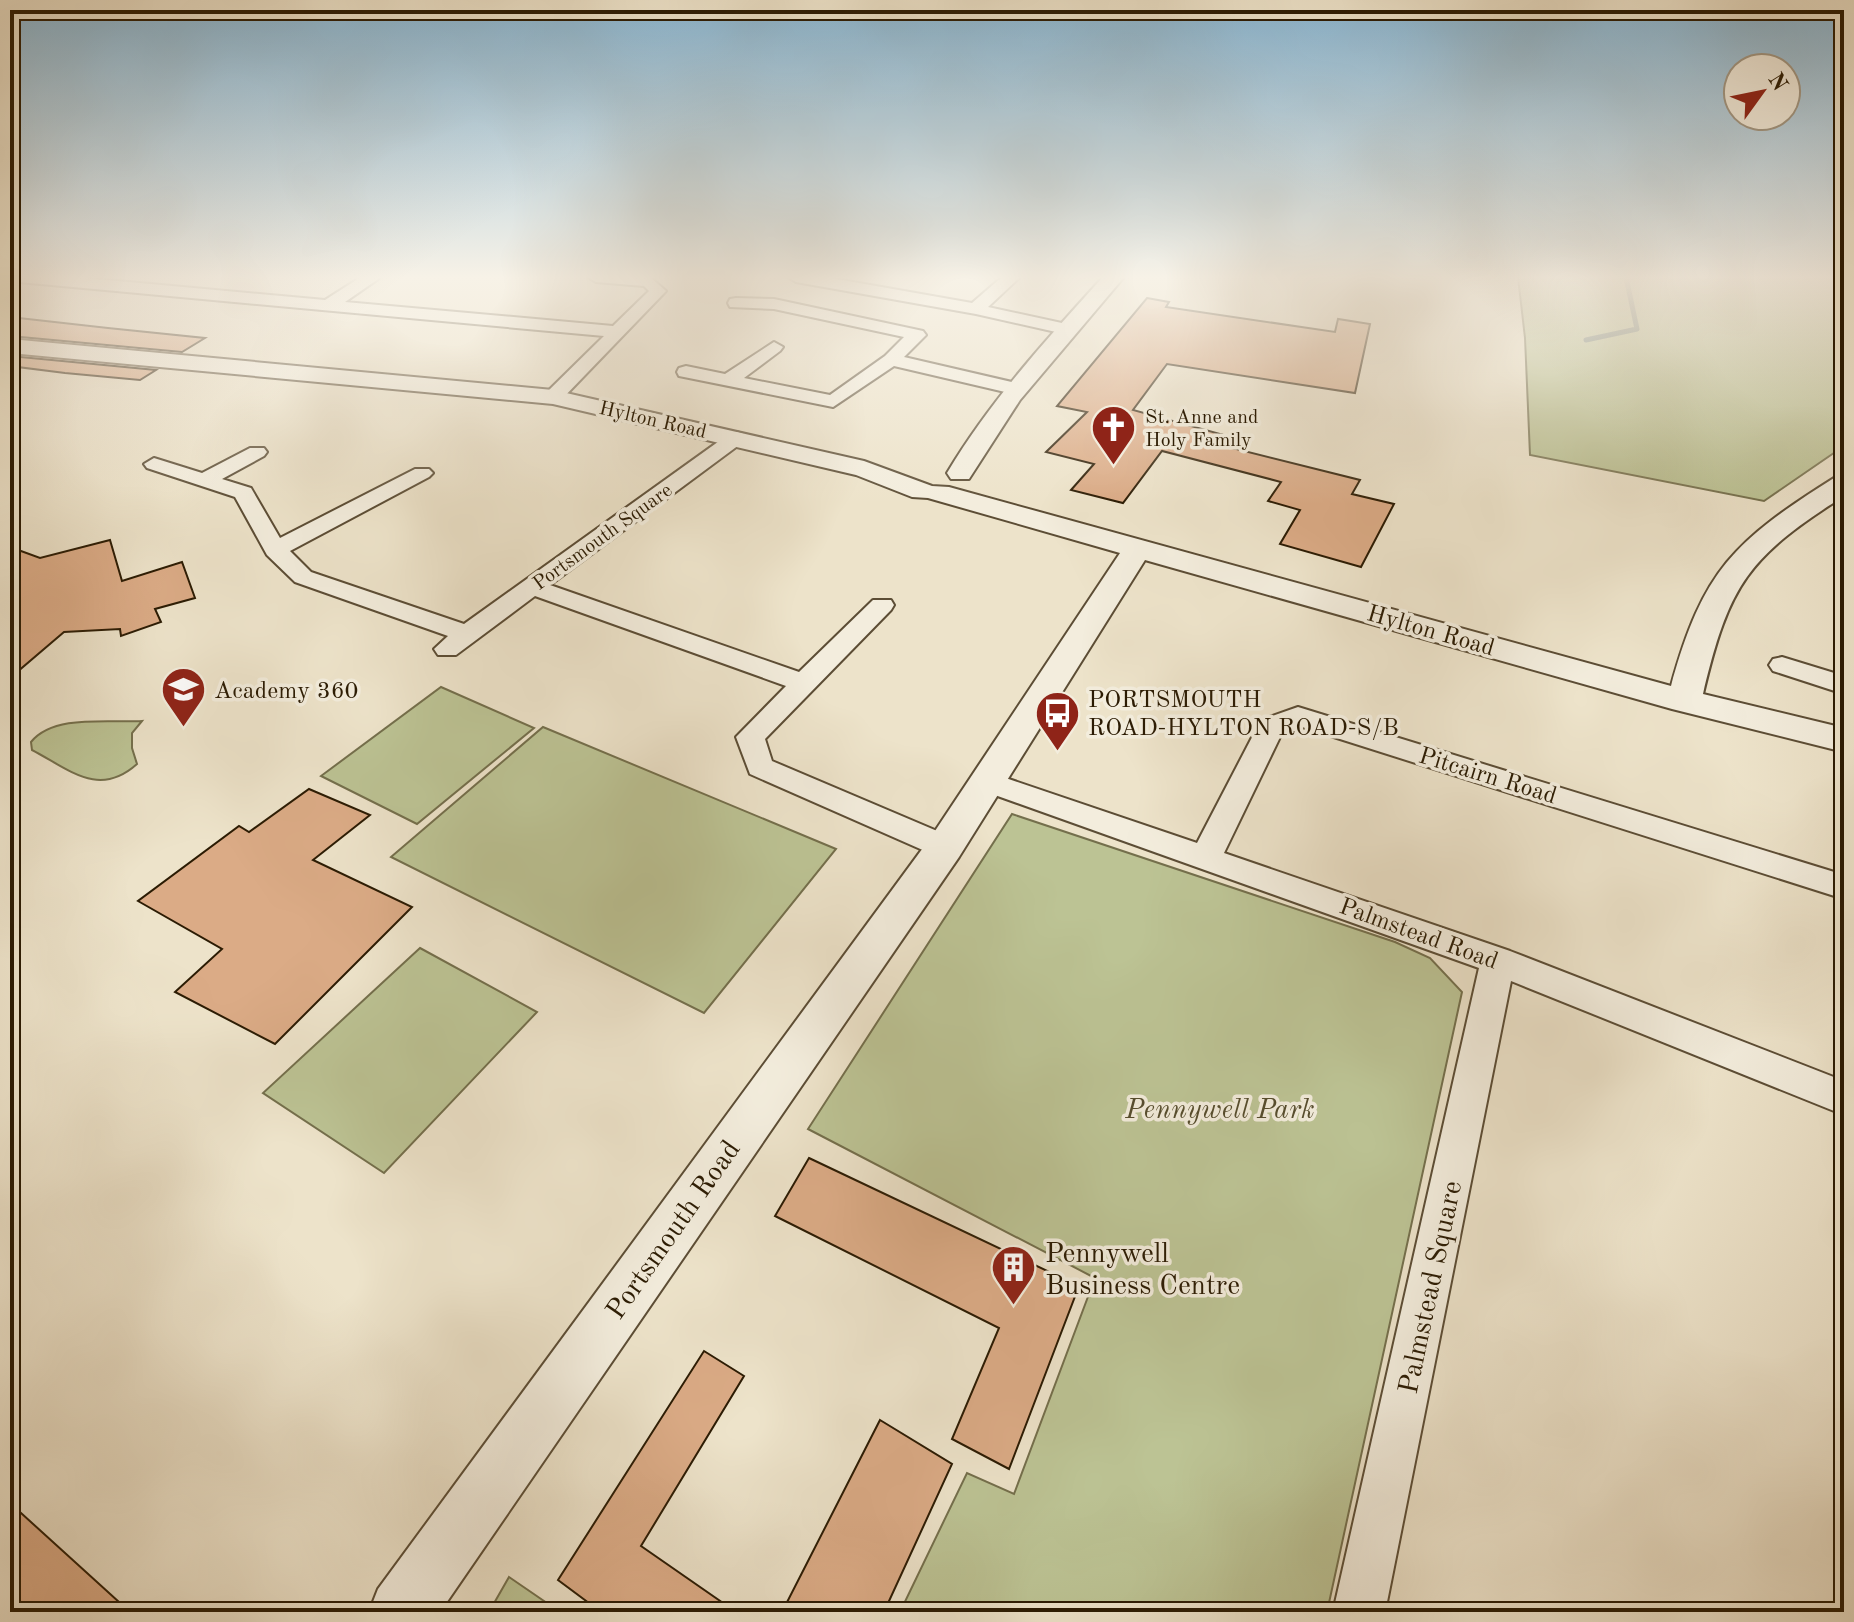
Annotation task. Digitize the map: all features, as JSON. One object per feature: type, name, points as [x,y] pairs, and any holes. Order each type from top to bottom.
[{"type":"street","name":"Hylton Road","points":[[81,353],[553,397],[864,469],[941,478],[1020,515],[1684,701],[1844,740]]},
{"type":"street","points":[[553,397],[599,353]]},
{"type":"street","points":[[728,381],[766,353]]},
{"type":"street","points":[[686,372],[833,401],[899,353]]},
{"type":"street","points":[[941,478],[1046,353]]},
{"type":"street","points":[[891,360],[1018,389]]},
{"type":"street","name":"Portsmouth Square","points":[[447,649],[736,438]]},
{"type":"street","points":[[204,480],[257,452]]},
{"type":"street","points":[[154,464],[243,493],[275,550],[303,577],[467,634]]},
{"type":"street","points":[[275,550],[422,473]]},
{"type":"street","points":[[1684,701],[1702,634],[1731,573],[1766,538],[1844,484]]},
{"type":"street","name":"Portsmouth Road","points":[[401,1612],[945,847],[1138,548]]},
{"type":"street","points":[[532,587],[804,683]]},
{"type":"street","points":[[882,605],[750,737],[760,767],[945,847]]},
{"type":"street","points":[[1782,665],[1844,685]]},
{"type":"street","name":"Pitcairn Road","points":[[1206,857],[1271,727],[1298,716],[1844,887]]},
{"type":"street","name":"Palmstead Road","points":[[988,782],[1498,961],[1844,1098]]},
{"type":"street","name":"Palmstead Square","points":[[1359,1612],[1498,961]]},
{"type":"green space","points":[[1526,353],[1844,353],[1844,446],[1764,501],[1530,455]]},
{"type":"green space","points":[[441,687],[534,728],[417,824],[321,776]]},
{"type":"green space","points":[[142,721],[132,733],[137,764],[110,779],[84,777],[32,750],[31,742],[53,727],[82,722]]},
{"type":"green space","points":[[543,727],[836,849],[704,1013],[391,857]]},
{"type":"green space","name":"Pennywell Park","points":[[1012,814],[1395,942],[1430,958],[1462,992],[1327,1612],[900,1612],[967,1473],[1014,1494],[1095,1278],[808,1129]]},
{"type":"green space","points":[[420,948],[537,1012],[384,1173],[263,1093]]},
{"type":"green space","points":[[509,1577],[560,1612],[489,1612]]},
{"type":"building","points":[[1101,353],[1364,353],[1355,393],[1167,364],[1133,410],[1231,437],[1224,446],[1360,480],[1352,494],[1394,504],[1361,567],[1280,544],[1300,510],[1268,501],[1281,482],[1162,451],[1123,503],[1071,490],[1094,464],[1046,452],[1087,412],[1057,406]]},
{"type":"building","points":[[10,356],[156,370],[140,380],[65,373],[10,366]]},
{"type":"building","points":[[110,540],[122,581],[182,562],[195,598],[155,609],[161,622],[121,636],[120,629],[64,632],[10,678],[10,547],[40,558]]},
{"type":"building","points":[[309,789],[370,815],[313,860],[412,907],[275,1044],[175,992],[222,949],[138,901],[239,826],[249,832]]},
{"type":"building","name":"Pennywell Business Centre","points":[[809,1158],[1079,1286],[1009,1469],[952,1439],[999,1328],[775,1216]]},
{"type":"building","points":[[704,1351],[744,1376],[641,1546],[736,1612],[601,1612],[558,1580]]},
{"type":"building","points":[[880,1420],[952,1464],[884,1612],[782,1612]]},
{"type":"building","points":[[10,1503],[130,1612],[10,1612]]},
{"type":"place","name":"St. Anne and Holy Family","points":[[1114,467]]},
{"type":"place","name":"Academy 360","points":[[183,729]]},
{"type":"place","name":"PORTSMOUTH ROAD-HYLTON ROAD-S/B","points":[[1057,752]]},
{"type":"place","name":"Pennywell Business Centre","points":[[1014,1307]]}]
